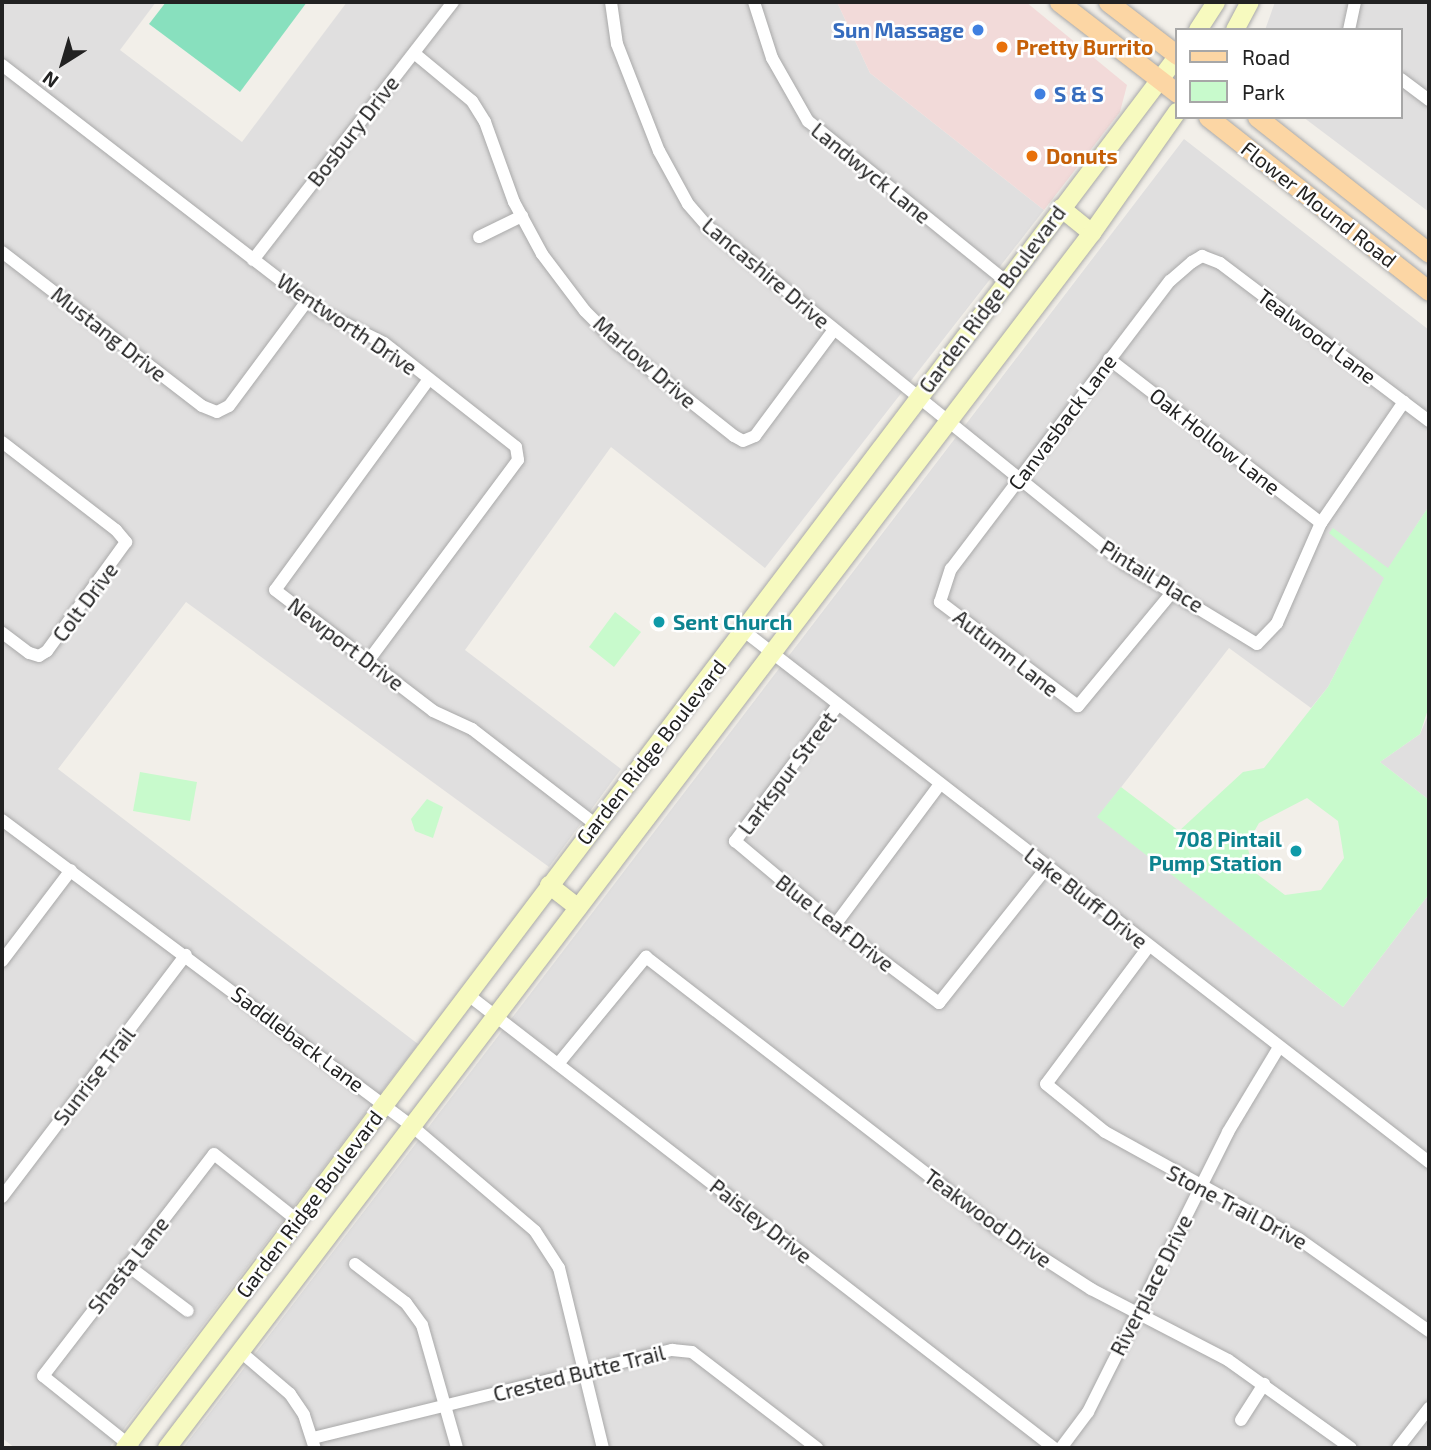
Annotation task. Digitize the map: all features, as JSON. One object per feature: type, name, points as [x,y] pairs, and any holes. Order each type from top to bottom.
[{"type":"main road","points":[[1059,2],[1176,92]]},
{"type":"main road","points":[[1108,2],[1176,55]]},
{"type":"main road","points":[[1199,28],[1216,2]]},
{"type":"main road","points":[[1237,28],[1250,2]]},
{"type":"main road","name":"Garden Ridge Boulevard","points":[[129,1447],[549,885],[744,631],[1004,280],[1176,57]]},
{"type":"main road","name":"Garden Ridge Boulevard","points":[[167,1448],[242,1353],[1092,233],[1176,113]]},
{"type":"main road","name":"Flower Mound Road","points":[[1211,119],[1429,291]]},
{"type":"main road","name":"Flower Mound Road","points":[[1260,119],[1429,253]]},
{"type":"main road","points":[[1061,208],[1092,233]]},
{"type":"main road","points":[[549,885],[578,908]]},
{"type":"street","name":"Bosbury Drive","points":[[253,260],[453,2]]},
{"type":"street","name":"Lancashire Drive","points":[[611,2],[617,44],[627,76],[688,204],[731,249],[917,399]]},
{"type":"street","name":"Landwyck Lane","points":[[754,2],[772,58],[808,121],[1004,280]]},
{"type":"street","points":[[1349,28],[1355,2]]},
{"type":"street","name":"Marlow Drive","points":[[414,52],[472,101],[522,216],[556,273],[618,344],[743,441],[755,436],[833,331]]},
{"type":"street","name":"Wentworth Drive","points":[[2,65],[307,301],[363,330],[516,447],[518,460],[368,661]]},
{"type":"street","points":[[1403,80],[1429,100]]},
{"type":"street","points":[[479,237],[522,216]]},
{"type":"street","name":"Mustang Drive","points":[[2,252],[202,406],[217,412],[229,406],[307,301]]},
{"type":"street","name":"Canvasback Lane","points":[[940,602],[951,569],[1109,359],[1170,281],[1202,256]]},
{"type":"street","name":"Tealwood Lane","points":[[1202,256],[1220,263],[1429,421]]},
{"type":"street","name":"Oak Hollow Lane","points":[[1109,359],[1321,523]]},
{"type":"street","name":"Newport Drive","points":[[429,379],[275,590],[433,711],[472,729],[595,824]]},
{"type":"street","name":"Pintail Place","points":[[917,399],[1125,564],[1174,590],[1257,644],[1277,623],[1321,523]]},
{"type":"street","points":[[1321,523],[1404,402]]},
{"type":"street","name":"Colt Drive","points":[[2,442],[116,530],[126,542],[122,553],[55,642],[39,656],[2,633]]},
{"type":"street","name":"Autumn Lane","points":[[940,602],[1073,705],[1084,704],[1174,590]]},
{"type":"street","name":"Lake Bluff Drive","points":[[744,631],[770,654],[1429,1163]]},
{"type":"street","name":"Larkspur Street","points":[[735,841],[838,705]]},
{"type":"street","points":[[835,925],[940,784]]},
{"type":"street","name":"Saddleback Lane","points":[[2,820],[384,1104],[521,1216],[548,1248],[559,1268],[603,1448]]},
{"type":"street","name":"Blue Leaf Drive","points":[[735,841],[835,925],[939,1003],[1046,867]]},
{"type":"street","points":[[2,961],[71,870]]},
{"type":"street","name":"Stone Trail Drive","points":[[1149,946],[1046,1084],[1105,1132],[1331,1258],[1429,1331]]},
{"type":"street","name":"Sunrise Trail","points":[[2,1197],[186,955]]},
{"type":"street","name":"Teakwood Drive","points":[[558,1064],[646,957],[998,1229],[1055,1268],[1265,1384],[1351,1448]]},
{"type":"street","name":"Paisley Drive","points":[[467,994],[1054,1448]]},
{"type":"street","name":"Riverplace Drive","points":[[1061,1448],[1088,1412],[1253,1087],[1279,1046]]},
{"type":"street","name":"Shasta Lane","points":[[129,1447],[43,1376],[214,1154],[298,1220]]},
{"type":"street","points":[[355,1264],[406,1303],[422,1325],[457,1448]]},
{"type":"street","points":[[127,1265],[188,1311]]},
{"type":"street","name":"Crested Butte Trail","points":[[314,1443],[446,1405],[584,1373],[652,1353],[692,1352],[817,1448]]},
{"type":"street","points":[[242,1353],[290,1394],[314,1443]]},
{"type":"street","points":[[1241,1420],[1265,1384]]},
{"type":"street","points":[[1398,1448],[1429,1408]]},
{"type":"shaded area","points":[[2,2],[156,2],[120,50],[242,142],[347,2],[837,2],[870,73],[1044,210],[765,568],[611,447],[465,650],[621,769],[549,867],[186,602],[58,769],[418,1044],[109,1448],[15,1448],[2,1438]]},
{"type":"shaded area","points":[[837,2],[1026,2],[1127,85],[1120,112],[1044,210],[870,73]]},
{"type":"shaded area","points":[[1275,2],[1429,2],[1429,212],[1306,119],[1403,119],[1403,28],[1266,28]]},
{"type":"shaded area","points":[[1184,139],[1429,330],[1429,506],[1388,569],[1333,529],[1330,533],[1385,577],[1328,687],[1311,708],[1229,648],[1098,817],[1343,1007],[1429,894],[1429,1448],[183,1448]]},
{"type":"shaded area","points":[[1429,713],[1429,800],[1380,762],[1420,734]]},
{"type":"green space","points":[[166,2],[307,2],[240,92],[149,24]]},
{"type":"green space","points":[[1429,506],[1429,706],[1420,734],[1380,762],[1429,800],[1429,894],[1343,1007],[1097,817],[1121,787],[1179,831],[1243,772],[1264,768],[1328,687],[1384,578],[1329,533],[1333,528],[1388,568]],"holes":[[[1307,798],[1338,821],[1344,858],[1321,890],[1285,895],[1253,871],[1247,844],[1259,823]]]},
{"type":"green space","points":[[615,612],[641,632],[614,667],[589,647]]},
{"type":"green space","points":[[140,772],[197,782],[190,821],[133,811]]},
{"type":"green space","points":[[427,799],[443,807],[433,838],[415,831],[411,819]]},
{"type":"place","name":"Sun Massage","points":[[978,30]]},
{"type":"place","name":"Pretty Burrito","points":[[1002,47]]},
{"type":"place","name":"S & S","points":[[1040,94]]},
{"type":"place","name":"Donuts","points":[[1032,156]]},
{"type":"place","name":"Sent Church","points":[[659,622]]},
{"type":"place","name":"708 Pintail Pump Station","points":[[1296,851]]}]
